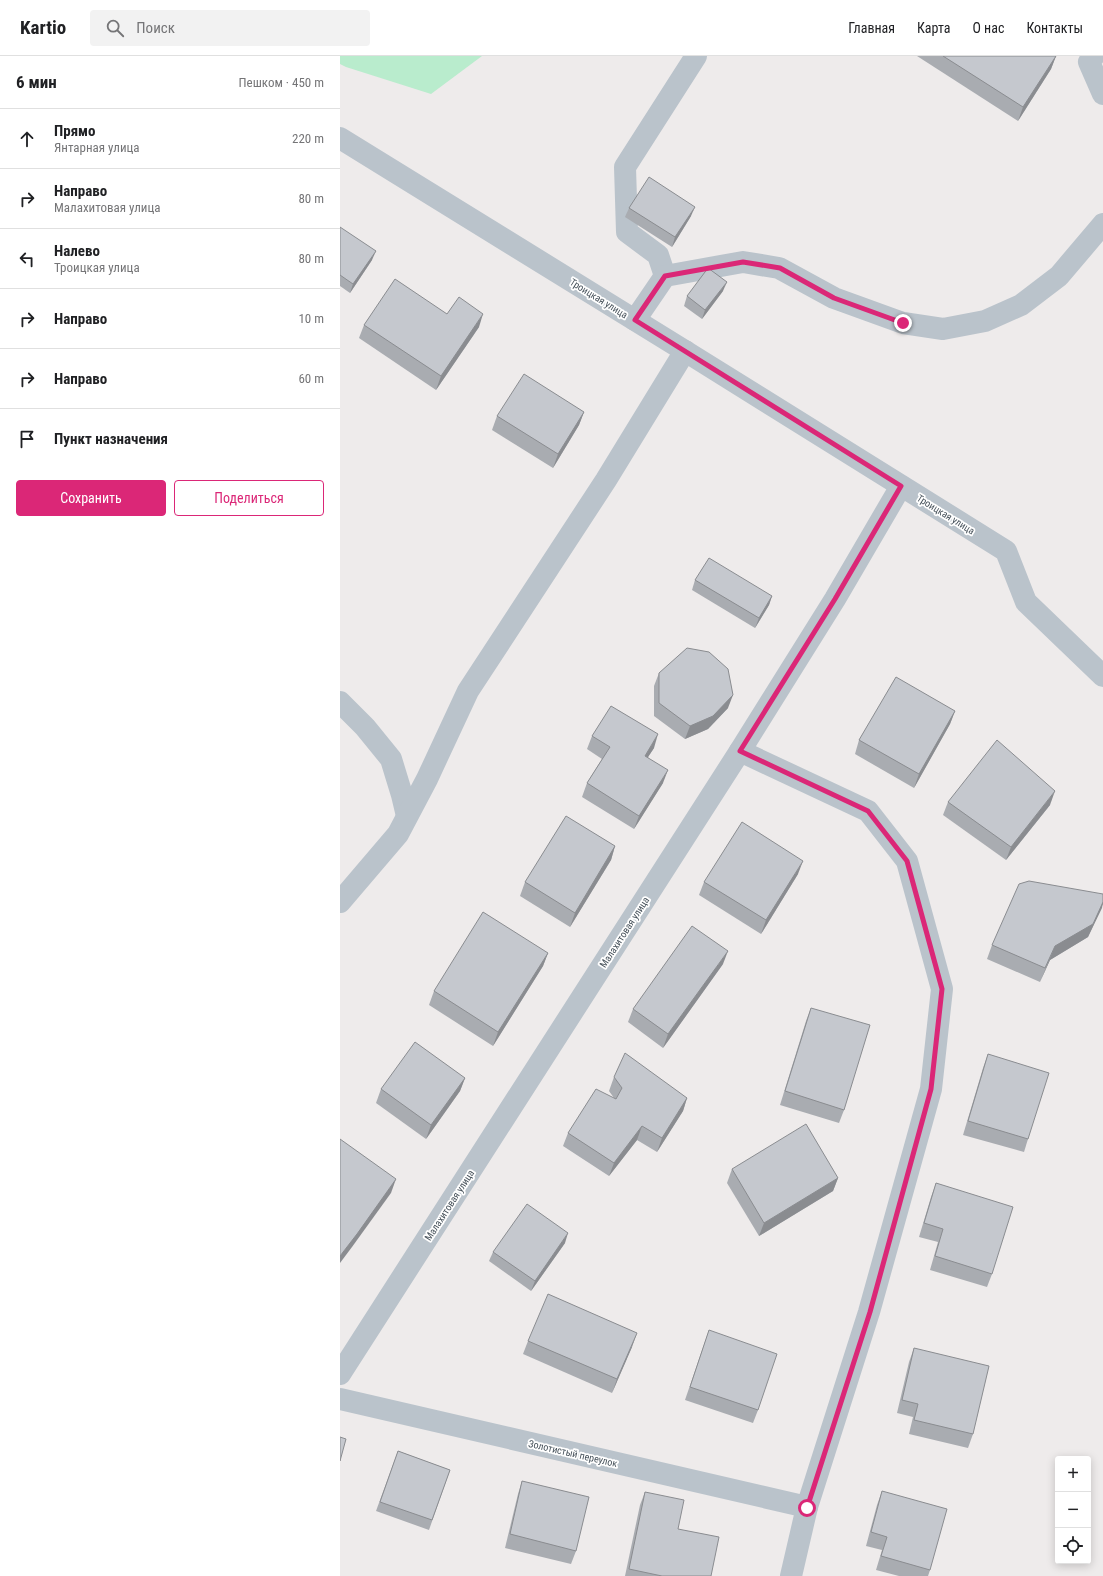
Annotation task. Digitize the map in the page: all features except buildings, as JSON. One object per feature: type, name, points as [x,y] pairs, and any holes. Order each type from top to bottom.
[{"type":"street","points":[[665,276],[658,255],[627,232],[625,167],[696,56]]},
{"type":"street","points":[[1094,56],[1089,62],[1103,94]]},
{"type":"street","name":"Троицкая улица","points":[[343,145],[635,320],[1006,551],[1026,602],[1103,676]]},
{"type":"street","points":[[635,320],[665,276],[743,262],[780,268],[834,298],[903,323],[943,329],[985,321],[1021,305],[1059,276],[1103,224]]},
{"type":"street","points":[[340,902],[398,834],[427,779],[468,691],[606,480],[685,351]]},
{"type":"street","name":"Малахитовая улица","points":[[340,1374],[740,751],[835,599],[901,486]]},
{"type":"street","points":[[340,702],[365,727],[391,759],[407,816]]},
{"type":"street","points":[[740,751],[868,811],[907,861],[942,989],[931,1089],[870,1312],[807,1508],[790,1576]]},
{"type":"street","name":"Золотистый переулок","points":[[340,1399],[807,1508]]},
{"type":"green space","points":[[340,56],[482,56],[431,94],[346,67],[340,64]]},
{"type":"route","points":[[807,1508],[870,1312],[931,1089],[942,989],[907,861],[868,811],[740,751],[835,599],[901,486],[635,320],[665,276],[743,262],[780,268],[834,298],[903,323]]}]
